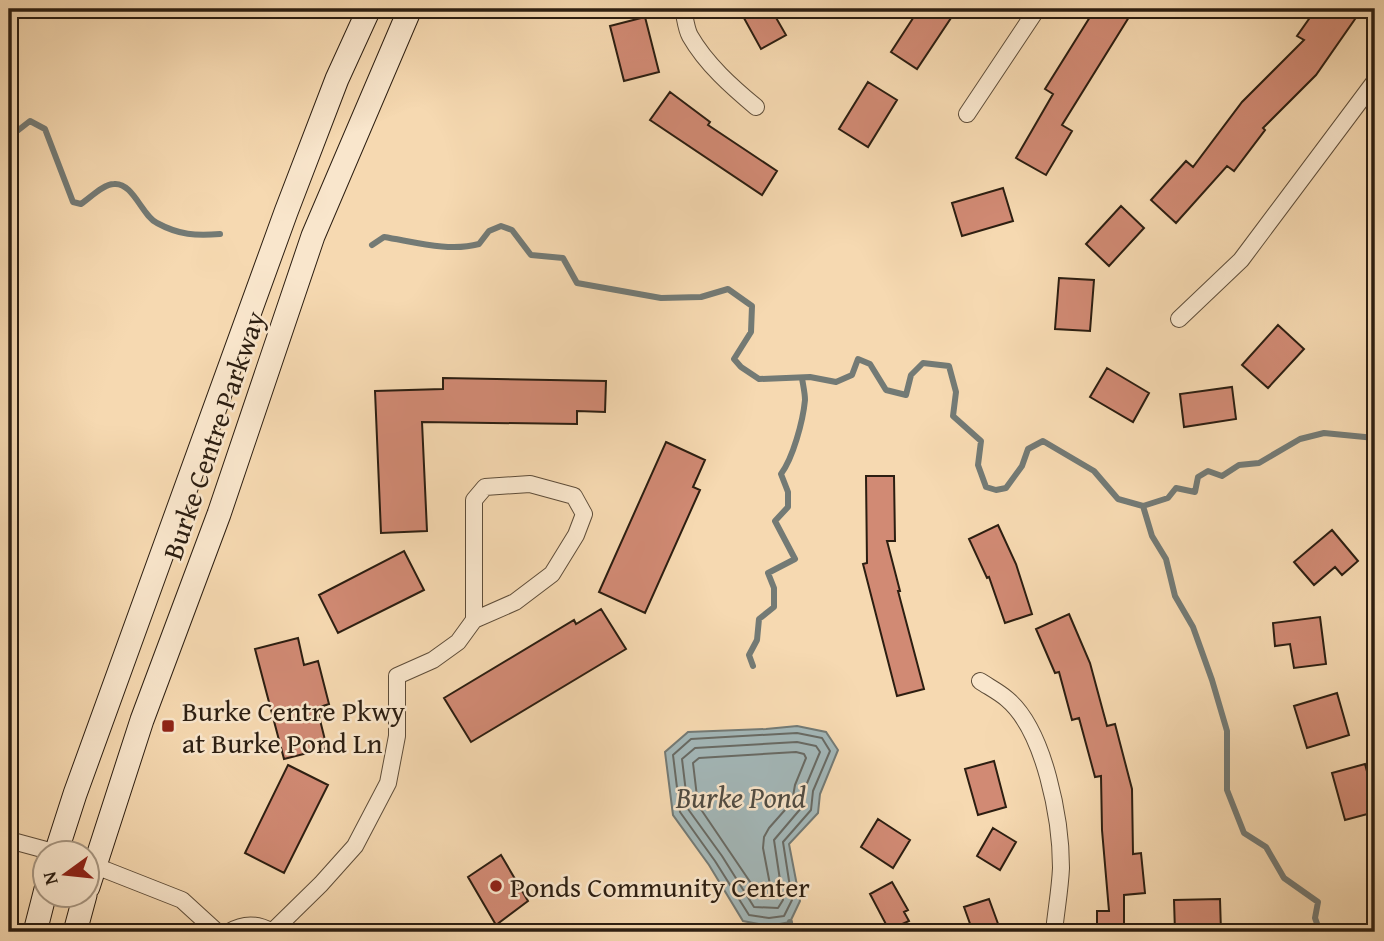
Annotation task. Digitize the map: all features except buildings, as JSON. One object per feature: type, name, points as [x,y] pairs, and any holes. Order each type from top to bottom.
[{"type":"main road","name":"Burke Centre Parkway","points":[[61,839],[286,212],[337,79],[369,9]]},
{"type":"main road","name":"Burke Centre Parkway","points":[[101,839],[142,720],[219,514],[313,236],[410,9]]},
{"type":"main road","points":[[35,932],[41,909]]},
{"type":"main road","points":[[75,932],[81,909]]},
{"type":"street","points":[[683,9],[689,34],[708,60],[734,89],[756,107]]},
{"type":"street","points":[[967,114],[1037,9]]},
{"type":"street","points":[[1179,319],[1241,260],[1375,81]]},
{"type":"street","points":[[229,932],[252,924],[272,932],[355,846],[388,783],[397,736],[397,676],[433,660],[458,642],[474,620],[515,602],[552,574],[576,535],[584,514],[575,496],[530,484],[485,487],[474,500],[474,620]]},
{"type":"street","points":[[980,681],[1018,710],[1043,760],[1054,798],[1059,833],[1061,868],[1054,932]]},
{"type":"street","points":[[9,839],[32,846]]},
{"type":"street","points":[[102,876],[182,900],[217,932]]},
{"type":"water","name":"Burke Pond","points":[[797,726],[826,732],[838,750],[820,794],[818,813],[789,844],[800,901],[790,922],[769,926],[743,921],[709,865],[673,815],[665,752],[688,732]]},
{"type":"waterway","points":[[9,135],[30,121],[45,129],[73,202],[81,204],[105,186],[121,185],[127,188],[152,219],[165,227],[188,234],[220,234]]},
{"type":"waterway","points":[[372,245],[384,237],[432,245],[468,246],[479,244],[489,231],[501,226],[512,230],[531,255],[563,258],[577,283],[661,298],[701,297],[728,289],[752,306],[751,332],[734,359],[759,379],[810,377],[836,382],[852,375],[858,359],[870,364],[886,390],[906,395],[911,375],[923,363],[949,366],[956,392],[953,416],[981,441],[978,465],[986,487],[996,490],[1006,488],[1022,466],[1028,449],[1043,441],[1094,471],[1118,499],[1143,506],[1168,498],[1176,488],[1195,492],[1198,477],[1208,471],[1222,476],[1239,465],[1259,463],[1300,439],[1324,433],[1375,438]]},
{"type":"waterway","points":[[753,666],[749,655],[757,640],[759,619],[774,607],[774,588],[768,573],[795,559],[775,521],[788,507],[788,492],[781,474],[793,449],[802,418],[805,400],[802,378]]},
{"type":"waterway","points":[[1143,506],[1152,536],[1166,559],[1175,596],[1193,627],[1212,680],[1227,731],[1227,790],[1244,833],[1266,847],[1284,878],[1318,902],[1315,918],[1320,932]]},
{"type":"waterway","points":[[790,922],[791,932]]},
{"type":"place","name":"Burke Centre Pkwy at Burke Pond Ln","points":[[168,726]]},
{"type":"place","name":"Ponds Community Center","points":[[496,886]]}]
